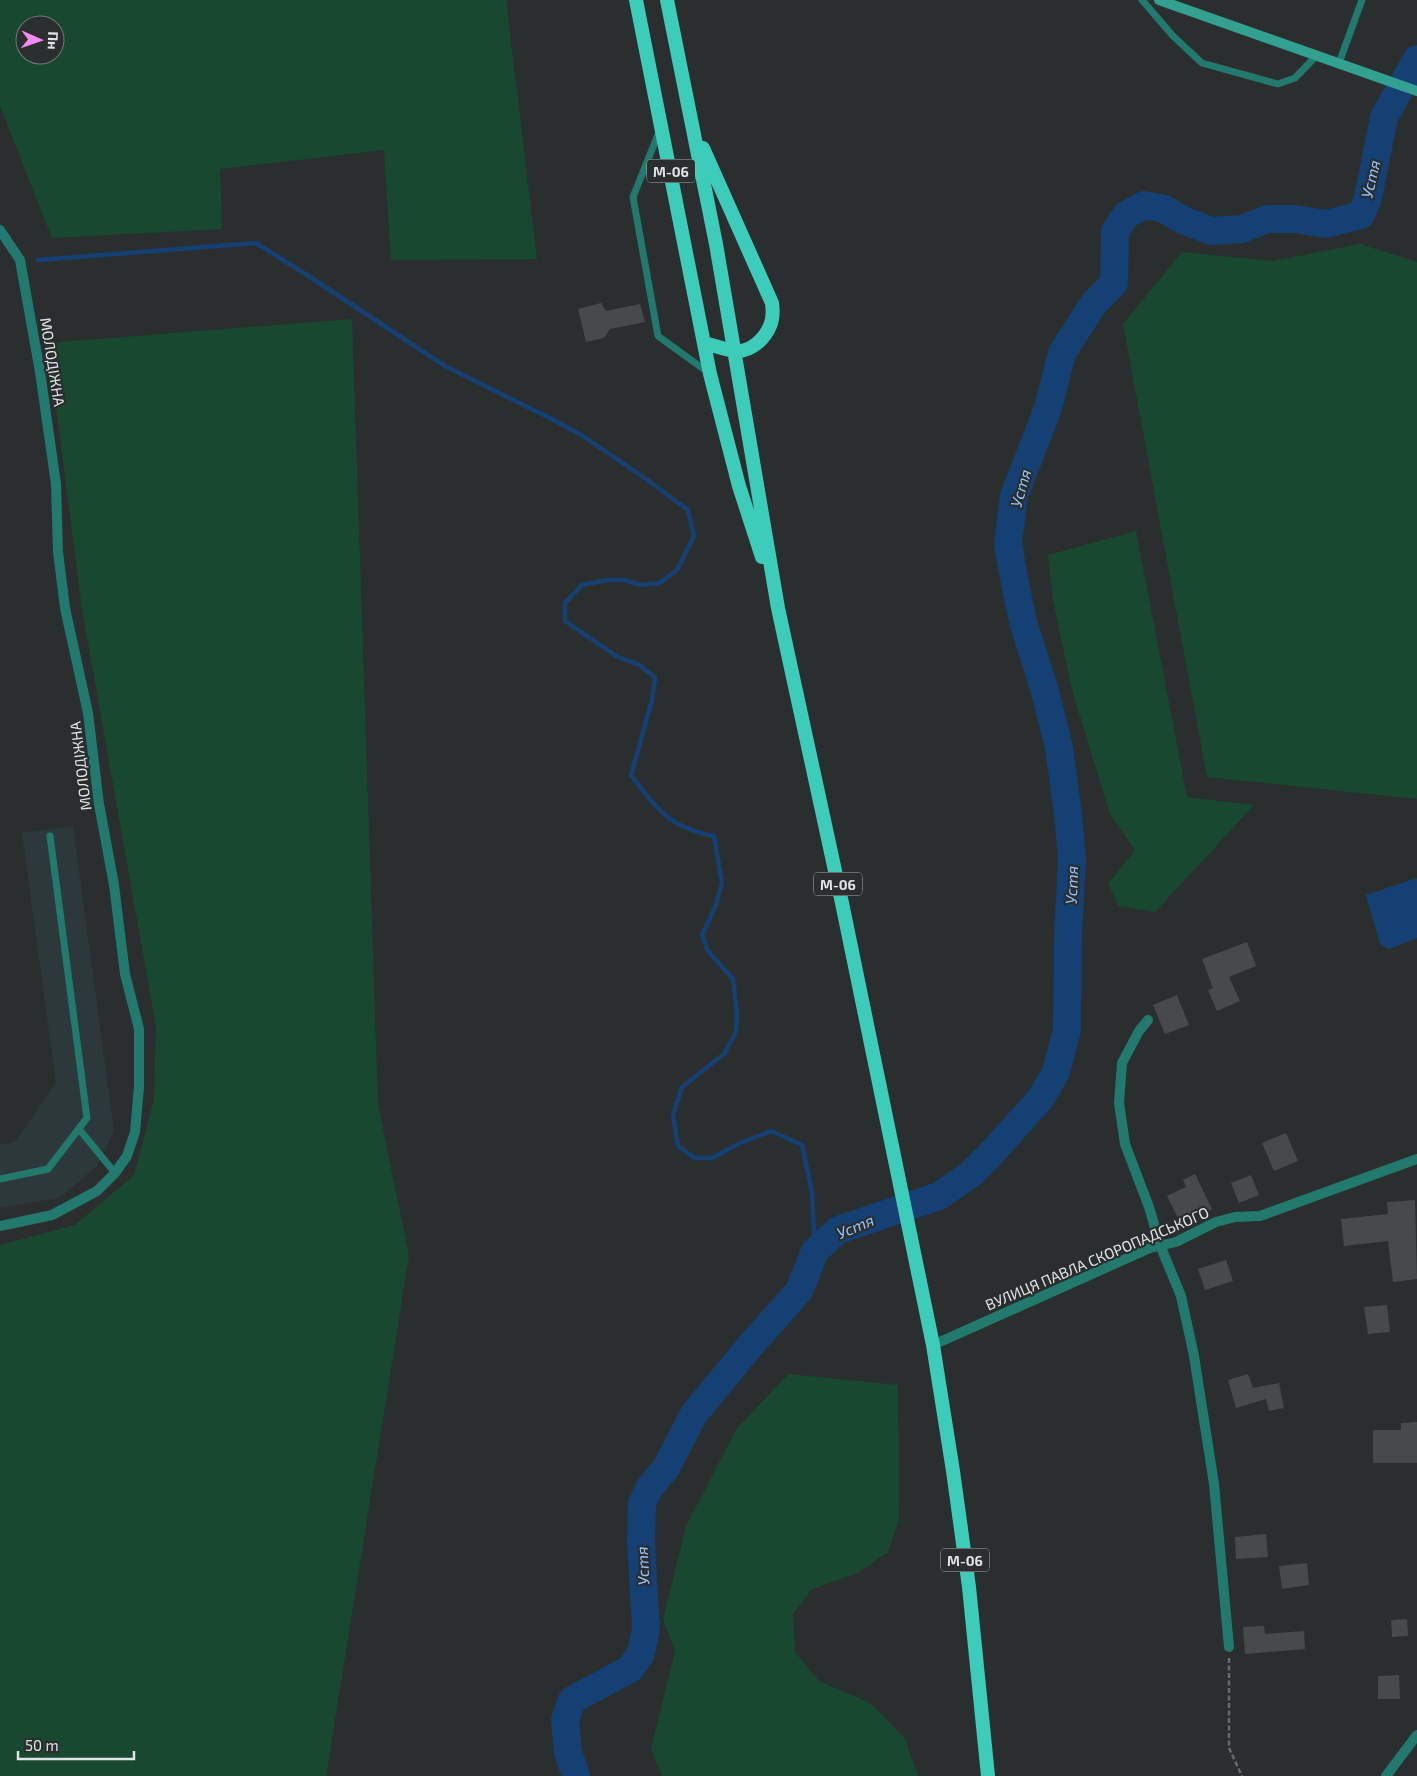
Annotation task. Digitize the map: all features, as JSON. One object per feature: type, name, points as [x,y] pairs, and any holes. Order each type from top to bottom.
[{"type":"highway","name":"М-06","points":[[636,0],[710,374],[739,486],[778,608]]},
{"type":"highway","name":"М-06","points":[[667,0],[716,244],[778,608],[842,903],[933,1345],[969,1587],[988,1776]]},
{"type":"highway","points":[[693,126],[772,303],[773,310],[770,326],[756,345],[744,350],[734,350],[704,342]]},
{"type":"main road","points":[[1159,0],[1417,91]]},
{"type":"street","name":"МОЛОДІЖНА","points":[[0,230],[20,260],[40,372],[56,484],[58,552],[65,608],[88,712],[99,804],[114,885],[126,974],[138,1029],[139,1087],[135,1132],[127,1156],[115,1174],[97,1191],[52,1215],[0,1226]]},
{"type":"street","points":[[1148,1020],[1139,1031],[1122,1063],[1119,1103],[1125,1144],[1160,1246],[1180,1296],[1194,1356],[1214,1484],[1229,1647]]},
{"type":"street","name":"ВУЛИЦЯ ПАВЛА СКОРОПАДСЬКОГО","points":[[933,1345],[1150,1248],[1176,1242],[1216,1222],[1235,1217],[1260,1216],[1417,1159]]},
{"type":"street","points":[[1386,1776],[1417,1735]]},
{"type":"lane","points":[[1142,0],[1173,36],[1202,63],[1278,84],[1295,78],[1317,55]]},
{"type":"lane","points":[[1340,63],[1362,0]]},
{"type":"lane","points":[[662,124],[633,197],[658,336],[710,374]]},
{"type":"lane","points":[[0,1179],[48,1169],[88,1118],[50,836]]},
{"type":"lane","points":[[79,1129],[115,1174]]},
{"type":"path","points":[[1229,1647],[1229,1748],[1242,1776]]},
{"type":"shaded area","points":[[73,826],[114,1131],[97,1166],[59,1198],[0,1208],[0,1145],[15,1142],[56,1083],[22,833]]},
{"type":"green space","points":[[0,0],[506,0],[537,259],[391,260],[384,150],[220,169],[222,229],[52,238],[0,106]]},
{"type":"green space","points":[[1360,244],[1417,262],[1417,799],[1207,777],[1123,324],[1182,252],[1273,261]]},
{"type":"green space","points":[[352,319],[378,1104],[409,1256],[326,1776],[0,1776],[0,1245],[75,1225],[134,1175],[154,1100],[156,1027],[82,609],[48,343]]},
{"type":"green space","points":[[1136,531],[1187,797],[1254,805],[1155,912],[1119,906],[1108,884],[1135,850],[1110,814],[1072,690],[1053,600],[1048,555]]},
{"type":"green space","points":[[788,1374],[898,1385],[899,1520],[888,1552],[858,1573],[812,1589],[793,1614],[795,1652],[819,1681],[870,1703],[905,1739],[918,1776],[662,1776],[651,1749],[675,1651],[663,1619],[686,1526],[736,1430]]},
{"type":"water","points":[[1417,878],[1417,938],[1389,949],[1380,944],[1366,895]]},
{"type":"building","points":[[601,303],[606,311],[640,304],[645,322],[610,329],[604,338],[586,342],[578,309]]},
{"type":"building","points":[[1247,942],[1256,966],[1229,977],[1240,1001],[1217,1011],[1208,990],[1213,988],[1202,959]]},
{"type":"building","points":[[1177,995],[1189,1025],[1165,1034],[1153,1005]]},
{"type":"building","points":[[1286,1133],[1298,1161],[1274,1171],[1262,1143]]},
{"type":"building","points":[[1195,1174],[1212,1209],[1199,1215],[1197,1211],[1179,1220],[1167,1196],[1186,1187],[1183,1180]]},
{"type":"building","points":[[1251,1175],[1259,1195],[1239,1203],[1231,1183]]},
{"type":"building","points":[[1415,1200],[1417,1279],[1393,1282],[1388,1241],[1344,1246],[1341,1219],[1388,1214],[1387,1202]]},
{"type":"building","points":[[1226,1260],[1233,1281],[1205,1290],[1198,1269]]},
{"type":"building","points":[[1387,1305],[1390,1332],[1368,1334],[1364,1307]]},
{"type":"building","points":[[1248,1374],[1253,1388],[1279,1383],[1284,1408],[1269,1411],[1266,1399],[1236,1408],[1228,1380]]},
{"type":"building","points":[[1417,1422],[1417,1463],[1373,1463],[1373,1430],[1401,1430],[1401,1423]]},
{"type":"building","points":[[1266,1534],[1268,1557],[1236,1559],[1235,1537]]},
{"type":"building","points":[[1307,1563],[1309,1585],[1282,1589],[1279,1566]]},
{"type":"building","points":[[1407,1619],[1408,1636],[1392,1637],[1391,1620]]},
{"type":"building","points":[[1264,1626],[1265,1634],[1304,1631],[1305,1649],[1245,1654],[1243,1627]]},
{"type":"building","points":[[1399,1675],[1400,1699],[1378,1699],[1378,1676]]},
{"type":"waterway","name":"Устя","points":[[576,1776],[568,1752],[565,1720],[572,1700],[630,1669],[641,1653],[646,1628],[641,1544],[642,1503],[650,1487],[666,1468],[694,1414],[750,1346],[799,1291],[815,1251],[838,1230],[939,1196],[972,1173],[1041,1098],[1056,1072],[1067,1030],[1068,935],[1072,859],[1059,747],[1044,688],[1023,622],[1008,543],[1014,496],[1048,408],[1062,353],[1094,303],[1114,283],[1115,231],[1126,215],[1144,205],[1164,209],[1185,221],[1211,231],[1242,229],[1267,219],[1295,219],[1326,224],[1361,215],[1368,198],[1384,117],[1417,59]]},
{"type":"waterway","points":[[38,260],[256,243],[445,366],[583,436],[688,510],[694,536],[677,570],[660,583],[641,585],[624,580],[607,580],[582,585],[565,603],[565,621],[618,657],[640,665],[655,678],[652,700],[631,775],[665,815],[685,828],[714,836],[722,883],[716,905],[702,935],[708,951],[733,979],[737,1014],[736,1032],[724,1054],[682,1087],[673,1115],[678,1146],[695,1158],[712,1158],[740,1143],[771,1131],[802,1145],[812,1192],[815,1251]]}]
